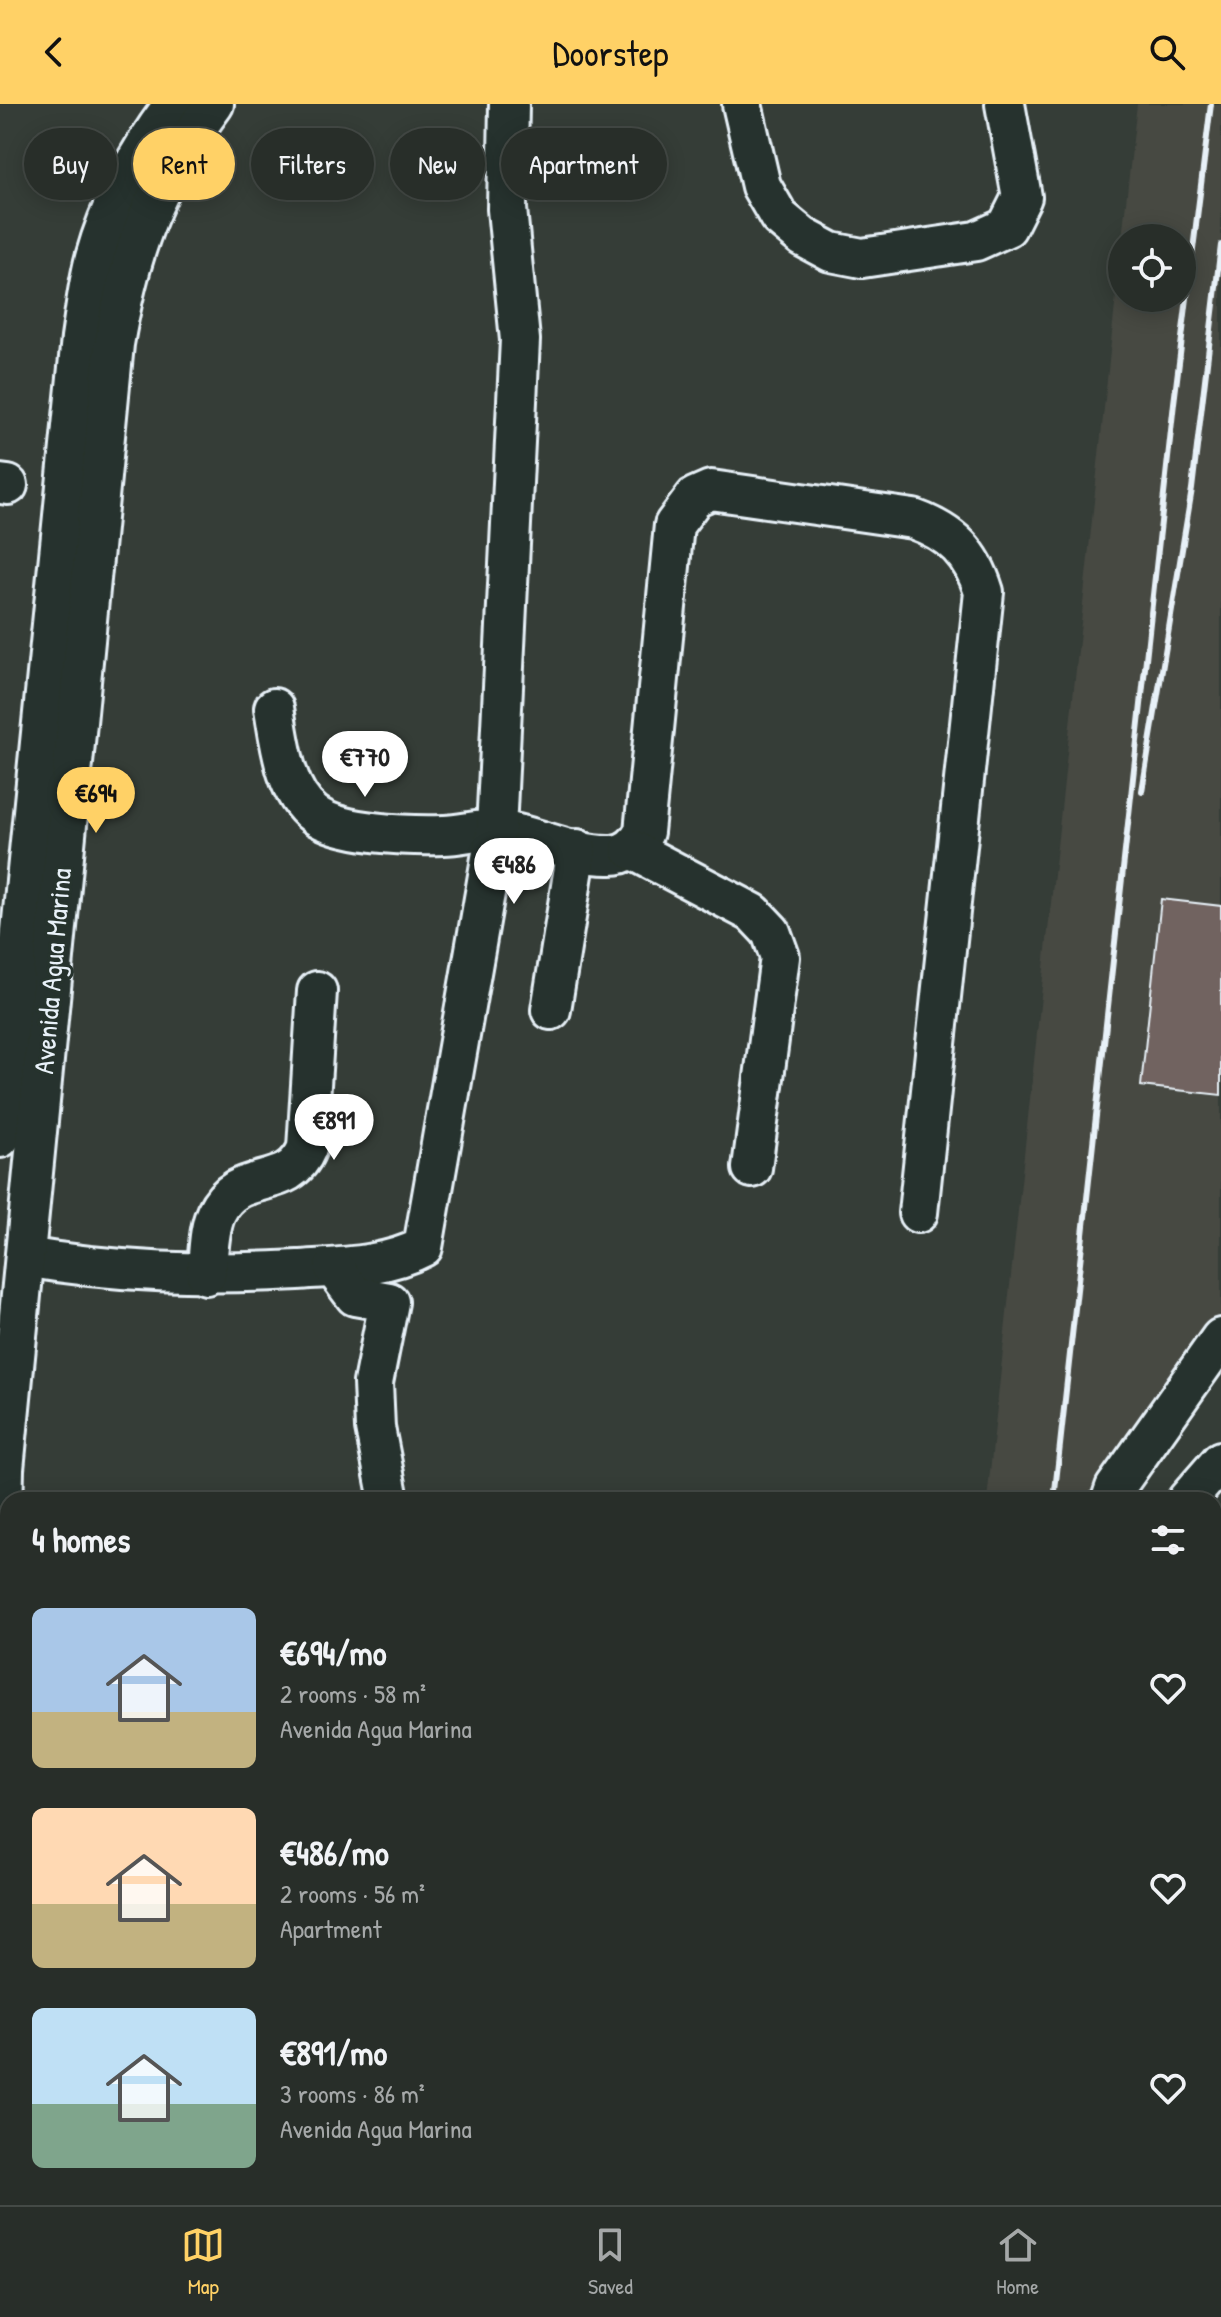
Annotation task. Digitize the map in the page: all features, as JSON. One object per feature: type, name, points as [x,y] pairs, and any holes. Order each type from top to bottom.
[{"type":"street","name":"Avenida Agua Marina","points":[[0,1138],[86,307],[94,260],[107,222],[151,135],[174,104]]},
{"type":"street","name":"Avenida Agua Marina","points":[[4,1492],[114,344],[126,273],[153,204],[178,154],[214,104]]},
{"type":"street","points":[[25,1257],[98,1270],[206,1275],[334,1268],[399,1260],[423,1247],[496,830],[520,340],[507,209],[509,104]]},
{"type":"street","points":[[742,104],[761,186],[779,217],[803,237],[831,252],[862,258],[976,241],[1007,227],[1022,197],[1005,104]]},
{"type":"street","points":[[274,708],[282,753],[297,795],[311,812],[330,825],[351,831],[443,835],[496,830],[610,856],[631,849],[644,832],[674,525],[695,497],[711,490],[913,519],[939,528],[960,544],[976,567],[984,592],[918,1213]]},
{"type":"street","points":[[551,1010],[577,849]]},
{"type":"street","points":[[631,849],[753,913],[771,932],[780,957],[752,1168]]},
{"type":"street","points":[[206,1275],[211,1232],[225,1199],[253,1181],[283,1176],[294,1170],[307,1148],[317,991]]},
{"type":"street","points":[[334,1268],[355,1296],[389,1302],[373,1383],[375,1428],[387,1492]]},
{"type":"street","points":[[1114,1492],[1221,1338]]},
{"type":"street","points":[[1194,1492],[1221,1461]]},
{"type":"shaded area","points":[[1137,104],[1221,104],[1221,1313],[1104,1492],[988,1492],[1114,312],[1196,312],[1196,224],[1124,224]]},
{"type":"building","points":[[1161,899],[1221,906],[1221,1095],[1141,1086]]},
{"type":"railway","points":[[1055,1492],[1174,403],[1211,104]]},
{"type":"railway","points":[[1142,791],[1192,489],[1221,245]]}]
